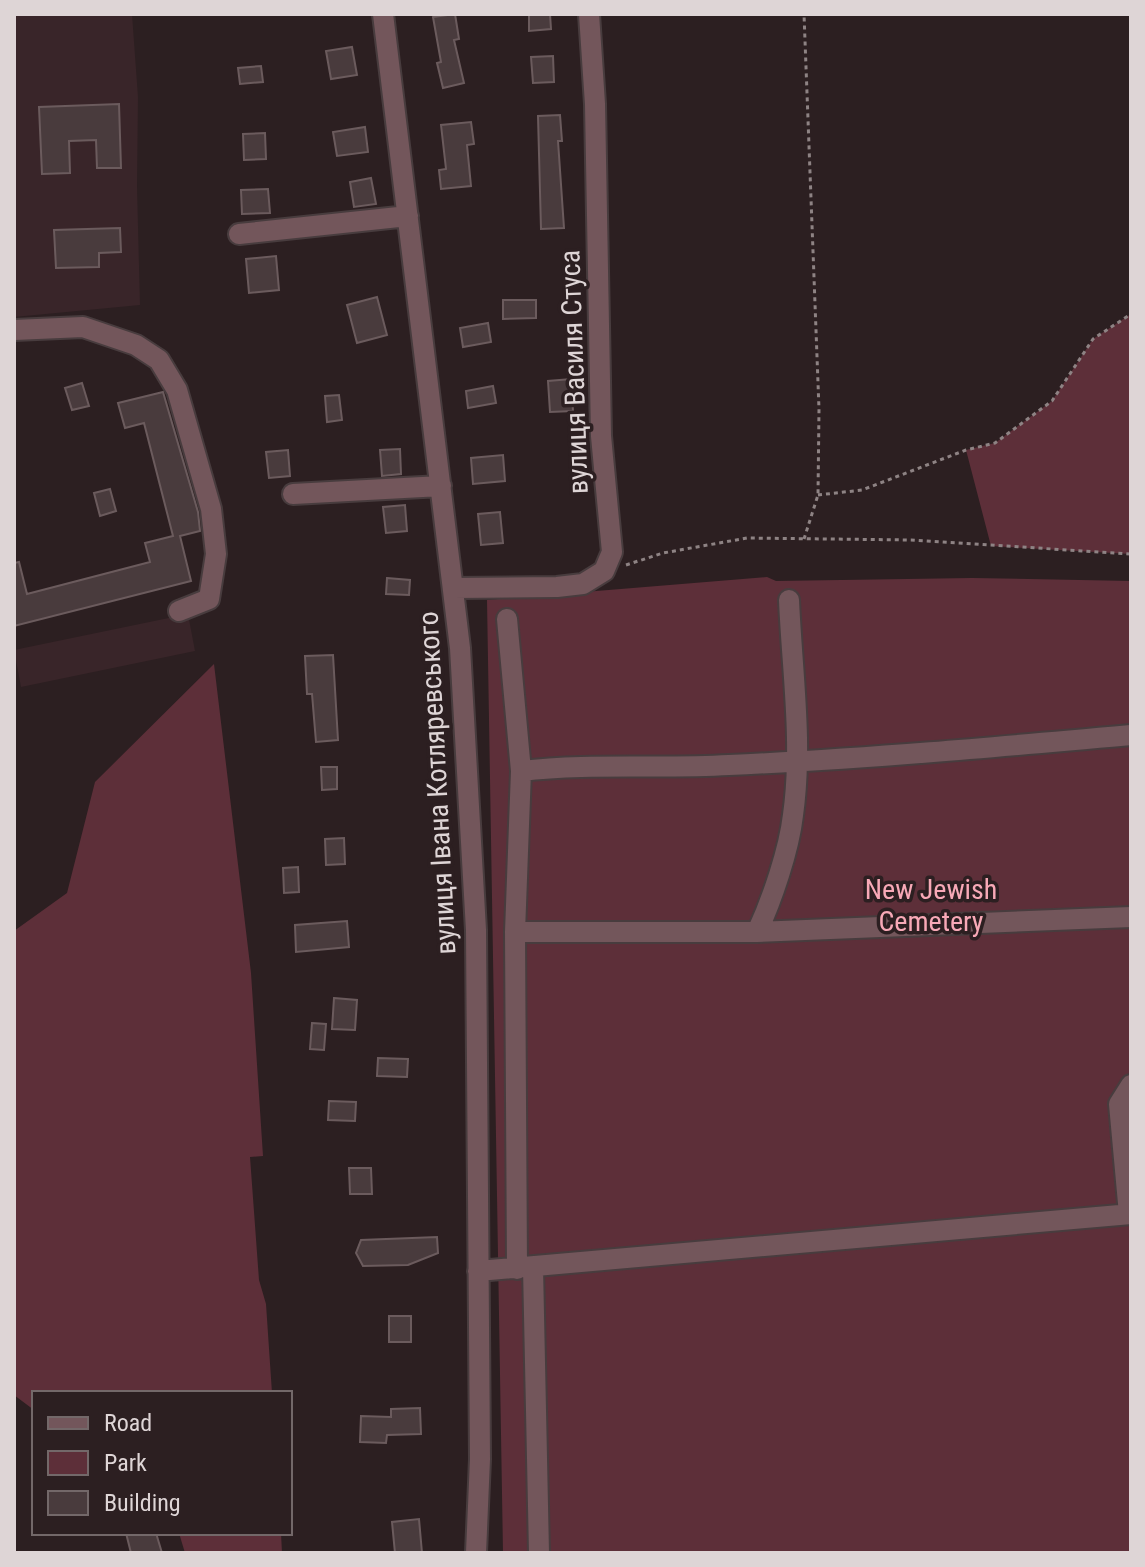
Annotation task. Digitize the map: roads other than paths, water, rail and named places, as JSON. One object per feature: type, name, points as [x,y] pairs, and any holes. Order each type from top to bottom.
[{"type":"street","name":"вулиця Івана Котляревського","points":[[383,14],[460,648],[476,930],[480,1459],[476,1553]]},
{"type":"street","name":"вулиця Василя Стуса","points":[[453,588],[583,584],[604,571],[612,552],[601,436],[595,104],[589,14]]},
{"type":"street","points":[[239,234],[408,216]]},
{"type":"street","points":[[14,330],[83,327],[136,345],[159,360],[177,390],[211,509],[216,554],[209,599],[179,611]]},
{"type":"street","points":[[293,494],[441,486]]},
{"type":"street","points":[[757,932],[768,908],[793,817],[797,761],[789,600]]},
{"type":"street","points":[[507,619],[521,771],[515,932],[525,1268],[539,1553]]},
{"type":"street","points":[[521,771],[559,767],[726,766],[1131,735]]},
{"type":"street","points":[[515,932],[757,932],[1131,917]]},
{"type":"street","points":[[478,1271],[1130,1214],[1119,1104],[1131,1085]]},
{"type":"park label","name":"New Jewish Cemetery","points":[[931,905]]}]
